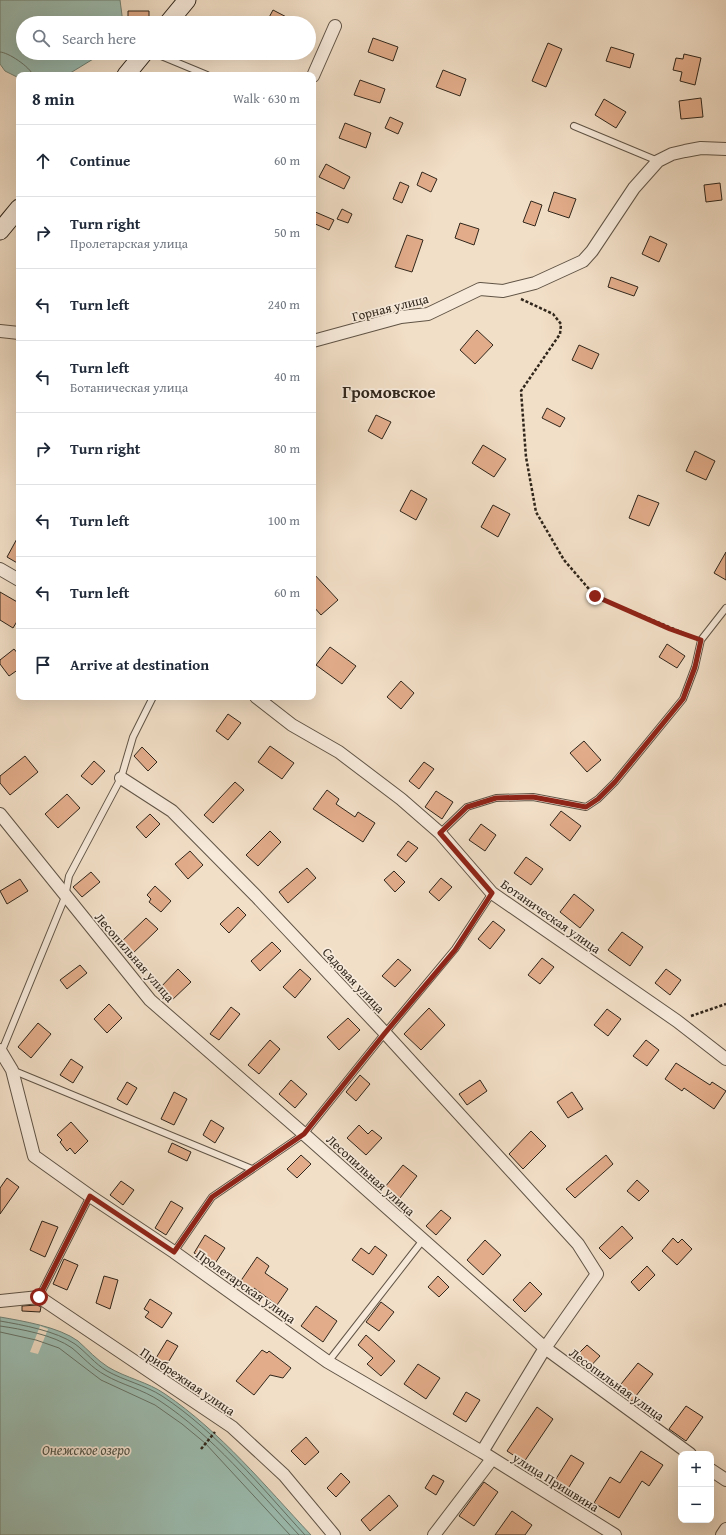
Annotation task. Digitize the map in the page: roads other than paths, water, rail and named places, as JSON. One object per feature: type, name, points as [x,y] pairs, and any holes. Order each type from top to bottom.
[{"type":"street","points":[[174,16],[187,0]]},
{"type":"street","points":[[315,72],[336,26]]},
{"type":"street","points":[[128,72],[138,60]]},
{"type":"street","points":[[658,161],[672,154],[701,148],[726,149]]},
{"type":"street","name":"Горная улица","points":[[316,340],[401,317],[428,314],[480,289],[503,291],[535,284],[583,261],[592,251],[634,188],[658,161]]},
{"type":"street","points":[[0,231],[16,212]]},
{"type":"street","points":[[0,331],[16,333]]},
{"type":"street","points":[[0,569],[16,578]]},
{"type":"street","name":"Ботаническая улица","points":[[260,700],[292,725],[339,752],[401,799],[440,833],[492,893],[677,1021],[726,1059]]},
{"type":"street","name":"Садовая улица","points":[[121,778],[172,811],[256,896],[385,1033],[578,1244],[597,1274],[545,1348]]},
{"type":"street","name":"Лесопильная улица","points":[[0,814],[65,897],[150,1000],[304,1134],[545,1348],[686,1451]]},
{"type":"street","name":"Пролетарская улица","points":[[0,1052],[12,1070],[34,1156],[90,1196],[174,1252],[328,1362],[487,1456]]},
{"type":"street","points":[[0,1301],[39,1297]]},
{"type":"street","name":"Прибрежная улица","points":[[39,1297],[232,1427],[284,1475],[334,1535]]},
{"type":"street","points":[[434,1535],[487,1456],[545,1348]]},
{"type":"street","name":"улица Пришвина","points":[[487,1456],[615,1535]]},
{"type":"street","points":[[714,1472],[726,1480]]},
{"type":"street","points":[[722,1535],[726,1529]]},
{"type":"lane","points":[[171,60],[199,72]]},
{"type":"lane","points":[[574,126],[658,161]]},
{"type":"lane","points":[[440,833],[467,807],[496,798],[533,797],[586,807],[598,799],[615,782],[683,699],[695,667],[701,640],[726,608]]},
{"type":"lane","points":[[0,1052],[65,897],[69,876],[121,778],[133,737],[152,700]]},
{"type":"lane","points":[[174,1252],[212,1197],[304,1134],[385,1033],[455,950],[492,893]]},
{"type":"lane","points":[[12,1070],[252,1170]]},
{"type":"lane","points":[[39,1297],[90,1196]]},
{"type":"lane","points":[[328,1362],[423,1240]]},
{"type":"water","points":[[0,0],[120,0],[122,16],[16,16],[16,60],[92,60],[72,72],[16,72],[16,76],[5,71],[0,64]]},
{"type":"water","name":"Онежское озеро","points":[[0,1317],[40,1325],[70,1336],[108,1367],[151,1386],[165,1394],[224,1442],[311,1535],[0,1535]]},
{"type":"district","name":"Громовское","points":[[389,392]]}]
